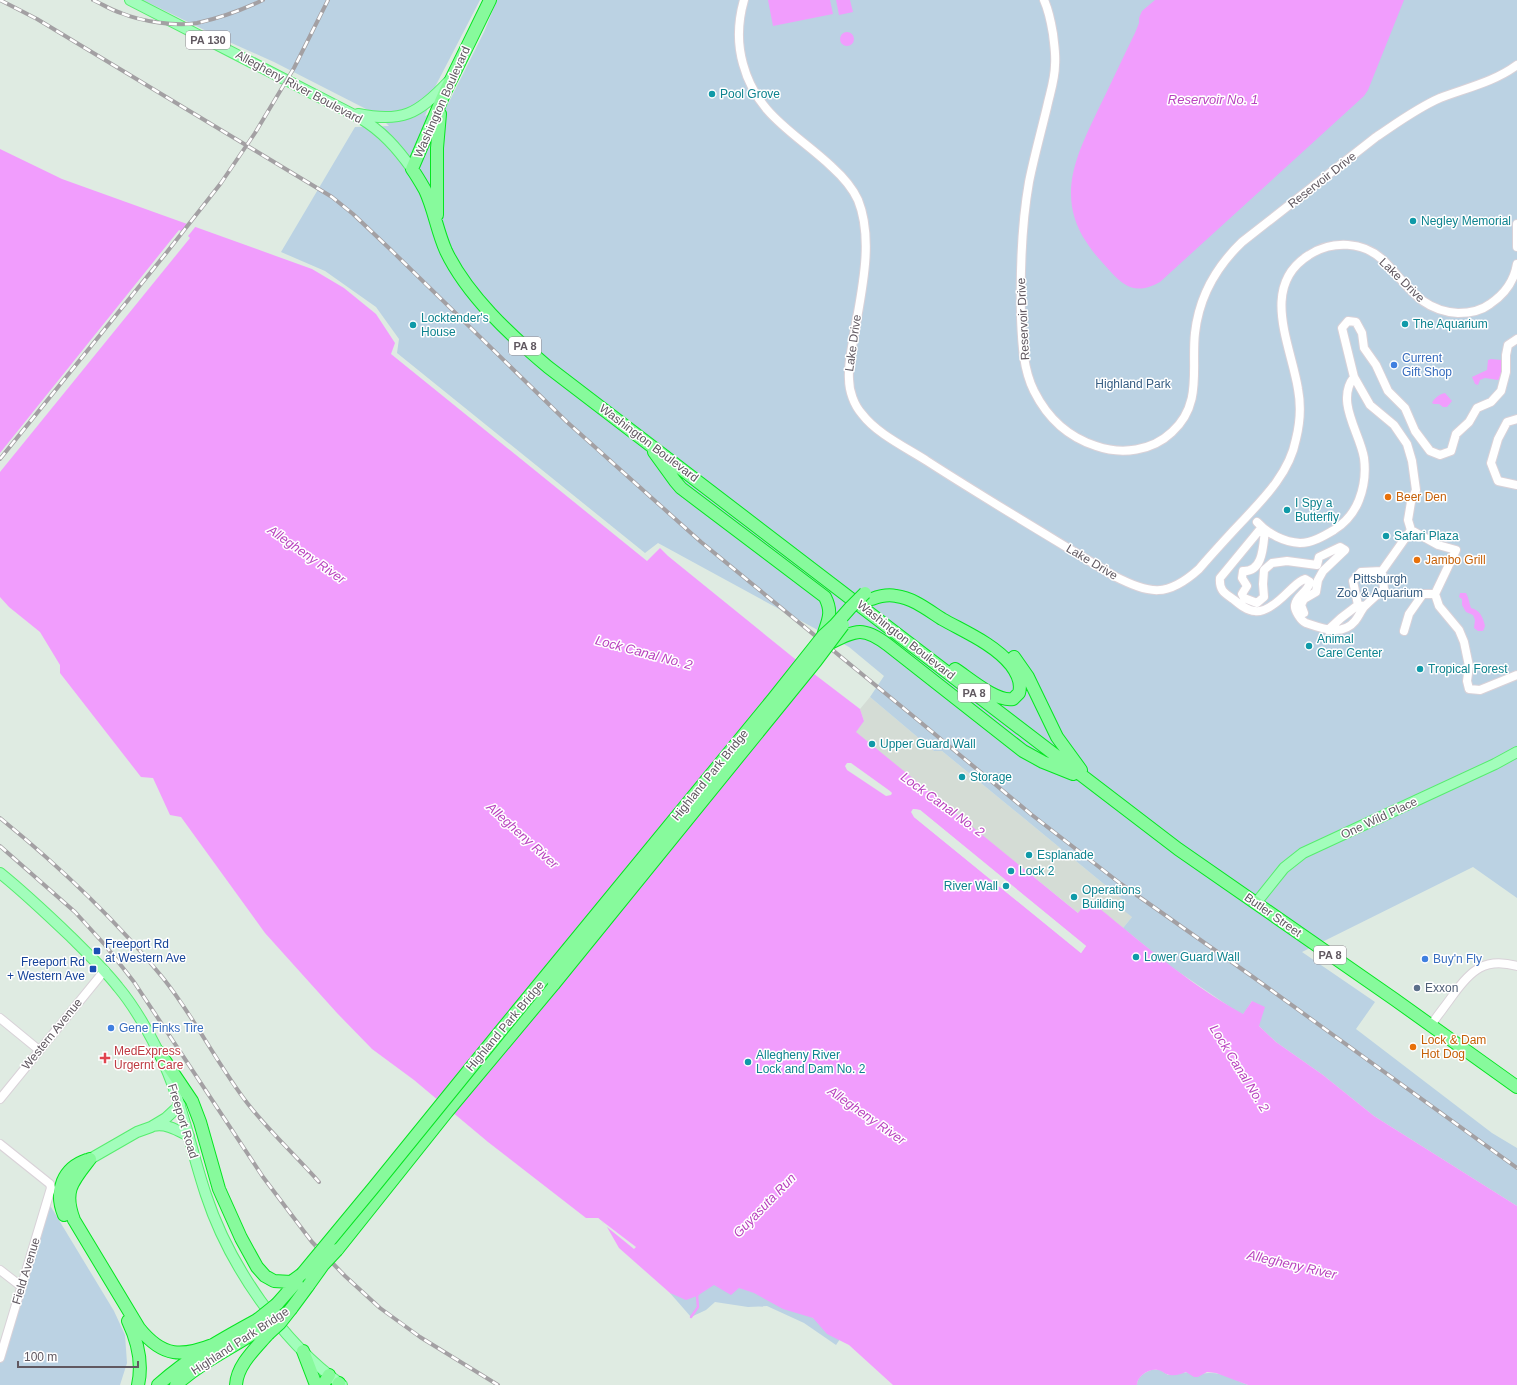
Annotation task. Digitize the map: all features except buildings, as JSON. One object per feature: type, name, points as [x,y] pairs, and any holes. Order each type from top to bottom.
[{"type":"highway","name":"Washington Boulevard","points":[[490,0],[451,79],[412,169],[425,191],[445,248],[461,278],[508,330],[548,367],[1090,782]]},
{"type":"highway","name":"PA 8","points":[[437,227],[437,148],[445,92]]},
{"type":"highway","points":[[643,439],[681,488],[825,598],[830,610],[826,639]]},
{"type":"highway","points":[[826,639],[845,622],[869,596],[882,587],[897,588],[909,591],[989,637],[1016,659],[1024,671],[1057,737],[1090,782]]},
{"type":"highway","points":[[858,604],[994,695],[1005,699],[1013,699],[1017,695],[1020,687],[1017,674],[1005,659],[992,648],[911,600],[890,595],[869,596]]},
{"type":"highway","points":[[826,639],[858,631],[875,636],[1023,751],[1043,762],[1090,782]]},
{"type":"highway","name":"Highland Park Bridge","points":[[181,1381],[215,1356],[248,1338],[263,1327],[277,1304],[298,1281],[302,1274],[370,1193],[503,1028],[773,699],[826,639]]},
{"type":"highway","name":"Highland Park Bridge","points":[[158,1385],[174,1370],[215,1344],[263,1327],[280,1323],[323,1265],[447,1112],[554,984],[826,639]]},
{"type":"highway","name":"Butler Street","points":[[1090,782],[1178,849],[1431,1025],[1517,1087]]},
{"type":"highway","points":[[159,1052],[192,1101],[200,1122],[219,1189],[241,1238],[257,1267],[265,1276],[274,1281],[292,1282],[302,1274]]},
{"type":"highway","points":[[90,1159],[77,1175],[72,1184],[69,1195],[69,1207],[74,1220],[139,1328],[148,1339],[159,1347],[173,1352],[185,1353],[215,1344]]},
{"type":"highway","points":[[90,1159],[77,1164],[70,1169],[65,1177],[60,1198],[62,1209],[68,1222],[128,1322],[137,1341],[140,1359],[138,1385]]},
{"type":"highway","points":[[236,1385],[239,1373],[263,1327]]},
{"type":"highway","points":[[303,1351],[316,1385]]},
{"type":"main road","name":"Allegheny River Boulevard","points":[[130,0],[350,112],[370,124],[384,135],[412,169]]},
{"type":"main road","points":[[350,112],[385,118],[407,114],[420,108],[451,79]]},
{"type":"main road","name":"One Wild Place","points":[[1256,903],[1284,868],[1303,853],[1495,764],[1517,752]]},
{"type":"main road","name":"Freeport Road","points":[[0,873],[52,919],[104,970],[132,1006],[159,1052],[180,1105],[206,1196],[229,1250],[259,1298],[281,1327],[303,1351],[326,1380],[339,1384]]},
{"type":"main road","points":[[90,1159],[137,1132],[166,1118],[180,1105]]},
{"type":"main road","points":[[137,1132],[146,1122],[164,1110],[180,1105]]},
{"type":"main road","points":[[151,1126],[167,1126],[188,1136]]},
{"type":"street","name":"Lake Drive","points":[[744,0],[739,25],[739,41],[741,57],[750,84],[762,105],[777,121],[824,159],[842,177],[857,198],[861,209],[865,236],[864,271],[848,380],[854,400],[862,415],[877,429],[935,466],[1108,572],[1138,587],[1160,590],[1178,585],[1188,579],[1199,569],[1270,490],[1284,471],[1291,457],[1297,437],[1300,399],[1282,321],[1282,296],[1284,285],[1300,261],[1310,254],[1325,247],[1350,245],[1360,248],[1369,251],[1382,259],[1405,285],[1421,300],[1434,308],[1444,311],[1465,313],[1487,307],[1496,300],[1510,284],[1516,272],[1517,264]]},
{"type":"street","name":"Reservoir Drive","points":[[1044,0],[1050,14],[1055,65],[1052,87],[1032,164],[1025,211],[1021,268],[1021,303],[1024,355],[1027,372],[1033,390],[1050,416],[1061,427],[1086,443],[1111,450],[1132,451],[1154,445],[1173,432],[1180,424],[1190,405],[1193,394],[1195,377],[1194,334],[1198,312],[1206,290],[1228,255],[1376,137],[1397,123],[1439,99],[1490,80],[1509,71],[1517,65]]},
{"type":"street","points":[[1517,224],[1517,247]]},
{"type":"street","points":[[1243,570],[1242,578],[1247,586],[1242,594],[1244,598],[1257,603],[1264,597],[1264,570],[1272,564],[1287,562],[1317,565],[1319,557],[1340,547],[1345,550],[1323,571],[1318,580],[1316,592],[1304,599],[1301,605],[1303,622],[1336,631],[1346,628],[1354,623],[1361,606],[1384,589],[1382,571],[1410,530],[1408,520],[1411,502],[1416,490],[1412,461],[1407,444],[1394,425],[1370,405],[1354,377],[1342,328],[1348,321],[1356,322],[1362,333],[1364,348],[1376,365],[1388,391],[1405,408],[1415,431],[1430,451],[1440,455],[1450,451],[1456,434],[1469,422],[1477,408],[1491,402],[1501,391],[1506,372],[1506,355],[1508,345],[1517,339]]},
{"type":"street","points":[[1261,526],[1288,542],[1302,543],[1322,537],[1341,526],[1355,510],[1363,490],[1365,474],[1364,457],[1350,419],[1347,398],[1350,383],[1354,377]]},
{"type":"street","points":[[1517,419],[1507,422],[1498,439],[1492,463],[1498,480],[1517,485]]},
{"type":"street","points":[[1261,526],[1220,578],[1219,585],[1221,591],[1242,606],[1254,612],[1262,611],[1284,596],[1301,580],[1305,579],[1310,582],[1309,588],[1302,594],[1295,604],[1295,609],[1302,614]]},
{"type":"street","points":[[1233,562],[1240,566],[1243,570],[1248,571],[1258,564],[1263,553],[1261,526]]},
{"type":"street","points":[[1410,530],[1438,545],[1456,550],[1435,594],[1439,606],[1460,630],[1469,666],[1467,682],[1469,689],[1480,690],[1517,675]]},
{"type":"street","points":[[1361,606],[1353,581],[1361,572],[1382,571]]},
{"type":"street","points":[[1404,631],[1409,614],[1423,594],[1435,594]]},
{"type":"street","points":[[1431,1025],[1461,984],[1473,971],[1480,967],[1494,963],[1517,966]]},
{"type":"street","name":"Western Avenue","points":[[0,1099],[104,970]]},
{"type":"street","points":[[0,1018],[39,1050]]},
{"type":"street","name":"Field Avenue","points":[[0,1144],[50,1184],[51,1188],[0,1358]]},
{"type":"street","points":[[0,1270],[22,1287]]},
{"type":"shaded area","points":[[870,697],[934,751],[942,751],[1127,903],[1132,917],[1123,928],[1089,900],[1083,908],[1187,1001],[840,720],[864,721],[860,709]]},
{"type":"green space","points":[[143,0],[480,0],[435,87],[428,95],[414,106],[406,110],[388,113],[368,110],[274,62]]},
{"type":"green space","name":"Highland Park","points":[[497,0],[1517,0],[1517,898],[1473,867],[1302,952],[1375,1002],[1356,1029],[1492,1133],[1517,1148],[1517,1206],[1374,1116],[1323,1075],[1276,1042],[1259,1026],[1252,1001],[1243,1015],[1170,966],[1123,928],[1132,917],[1122,909],[1127,903],[942,751],[934,751],[870,697],[884,676],[849,647],[658,543],[645,553],[397,353],[399,339],[376,307],[325,271],[281,252],[355,127],[389,126],[385,122],[401,120],[429,106],[425,116],[448,104],[484,32]]},
{"type":"green space","points":[[48,1202],[114,1311],[125,1335],[127,1363],[120,1385],[0,1385],[0,1358]]},
{"type":"green space","points":[[735,1269],[842,1336],[836,1345],[804,1323],[767,1306],[748,1307],[715,1302],[706,1310],[691,1317],[670,1293],[692,1282]]},
{"type":"green space","points":[[1151,1370],[1160,1370],[1168,1375],[1189,1372],[1197,1376],[1205,1373],[1213,1373],[1229,1377],[1248,1385],[1137,1385],[1137,1382],[1143,1374]]},
{"type":"water","points":[[768,0],[830,0],[833,14],[773,26]]},
{"type":"water","points":[[836,0],[850,0],[853,12],[839,15]]},
{"type":"water","name":"Reservoir No. 1","points":[[1155,0],[1404,0],[1368,90],[1364,96],[1160,282],[1152,286],[1139,289],[1127,286],[1121,282],[1089,247],[1078,226],[1073,209],[1071,193],[1072,177],[1082,145],[1135,33],[1142,11]]},
{"type":"water","points":[[844,32],[850,32],[854,36],[854,42],[850,46],[844,46],[840,42],[840,36]]},
{"type":"water","points":[[0,149],[62,179],[312,269],[344,288],[376,314],[395,343],[391,354],[647,561],[660,548],[805,667],[860,709],[864,721],[856,732],[1078,913],[1089,900],[1183,975],[1222,1002],[1243,1014],[1252,1001],[1265,1007],[1259,1026],[1276,1042],[1323,1075],[1374,1116],[1517,1206],[1517,1385],[1248,1385],[1216,1373],[1207,1372],[1198,1377],[1194,1377],[1186,1372],[1178,1375],[1172,1375],[1151,1370],[1147,1371],[1141,1376],[1137,1385],[893,1385],[849,1345],[827,1334],[813,1318],[783,1309],[754,1293],[739,1288],[731,1295],[714,1285],[697,1296],[686,1300],[670,1293],[619,1248],[607,1227],[598,1218],[586,1218],[488,1142],[414,1080],[372,1049],[337,1013],[265,933],[181,817],[170,815],[153,778],[141,777],[60,673],[60,665],[40,632],[9,607],[0,597]],"holes":[[[913,809],[920,810],[1086,946],[1081,953],[914,817],[912,812]]]},
{"type":"water","points":[[1488,360],[1501,360],[1502,371],[1500,378],[1498,380],[1485,378],[1480,380],[1478,385],[1475,384],[1472,377],[1487,370]]},
{"type":"water","points":[[1445,393],[1452,401],[1447,407],[1432,403],[1437,396]]},
{"type":"water","points":[[1460,593],[1466,593],[1471,608],[1477,610],[1481,614],[1485,626],[1483,631],[1478,631],[1474,628],[1475,620],[1473,615],[1466,612],[1462,605],[1462,599],[1459,597]]},
{"type":"pier","points":[[188,223],[196,226],[188,236],[190,238],[0,472],[0,453],[179,230],[181,231]]},
{"type":"pier","points":[[847,763],[851,763],[890,791],[892,793],[891,795],[886,796],[847,770],[845,766]]},
{"type":"pier","points":[[913,809],[920,810],[1086,946],[1081,953],[914,817],[911,812]],"holes":[[[914,811],[919,812],[1084,947],[1081,950],[915,816]]]},
{"type":"pier","points":[[586,1218],[598,1218],[636,1247],[634,1249],[607,1227],[605,1228],[603,1223],[598,1220],[584,1220]]},
{"type":"waterway","name":"Guyasuta Run","points":[[691,1317],[698,1307],[698,1294]]},
{"type":"railway","points":[[0,0],[37,19],[332,197],[353,214],[391,250],[567,422],[701,542],[1032,815],[1121,884],[1253,977],[1517,1168]]},
{"type":"railway","points":[[93,0],[129,16],[169,24],[188,24],[214,19],[263,0]]},
{"type":"railway","points":[[0,459],[221,183],[255,133],[294,68],[328,0]]},
{"type":"railway","points":[[0,818],[65,874],[106,914],[145,956],[175,993],[226,1073],[248,1104],[319,1182]]},
{"type":"railway","points":[[0,846],[75,912],[105,945],[134,982],[263,1177],[312,1242],[345,1276],[380,1308],[420,1337],[498,1385]]},
{"type":"place","name":"Pool Grove","points":[[712,94]]},
{"type":"place","name":"Negley Memorial","points":[[1413,221]]},
{"type":"place","name":"The Aquarium","points":[[1405,324]]},
{"type":"place","name":"Locktender's House","points":[[413,325]]},
{"type":"place","name":"Current Gift Shop","points":[[1394,365]]},
{"type":"place","name":"Beer Den","points":[[1388,497]]},
{"type":"place","name":"I Spy a Butterfly","points":[[1287,510]]},
{"type":"place","name":"Safari Plaza","points":[[1386,536]]},
{"type":"place","name":"Jambo Grill","points":[[1417,560]]},
{"type":"place","name":"Animal Care Center","points":[[1309,646]]},
{"type":"place","name":"Tropical Forest","points":[[1420,669]]},
{"type":"place","name":"Upper Guard Wall","points":[[872,744]]},
{"type":"place","name":"Storage","points":[[962,777]]},
{"type":"place","name":"Esplanade","points":[[1029,855]]},
{"type":"place","name":"Lock 2","points":[[1011,871]]},
{"type":"place","name":"River Wall","points":[[1006,886]]},
{"type":"place","name":"Operations Building","points":[[1074,897]]},
{"type":"place","name":"Freeport Rd at Western Ave","points":[[97,951]]},
{"type":"place","name":"Lower Guard Wall","points":[[1136,957]]},
{"type":"place","name":"Buy'n Fly","points":[[1425,959]]},
{"type":"place","name":"Freeport Rd + Western Ave","points":[[93,969]]},
{"type":"place","name":"Exxon","points":[[1417,988]]},
{"type":"place","name":"Gene Finks Tire","points":[[111,1028]]},
{"type":"place","name":"Lock & Dam Hot Dog","points":[[1413,1047]]},
{"type":"place","name":"MedExpress Urgernt Care","points":[[105,1058]]},
{"type":"place","name":"Allegheny River Lock and Dam No. 2","points":[[748,1062]]},
{"type":"water label","name":"Allegheny River","points":[[307,554]]},
{"type":"water label","name":"Lock Canal No. 2","points":[[644,652]]},
{"type":"water label","name":"Lock Canal No. 2","points":[[943,804]]},
{"type":"water label","name":"Allegheny River","points":[[523,835]]},
{"type":"water label","name":"Lock Canal No. 2","points":[[1240,1068]]},
{"type":"water label","name":"Allegheny River","points":[[867,1115]]},
{"type":"water label","name":"Allegheny River","points":[[1292,1264]]},
{"type":"park label","name":"Pittsburgh Zoo & Aquarium","points":[[1380,586]]}]
